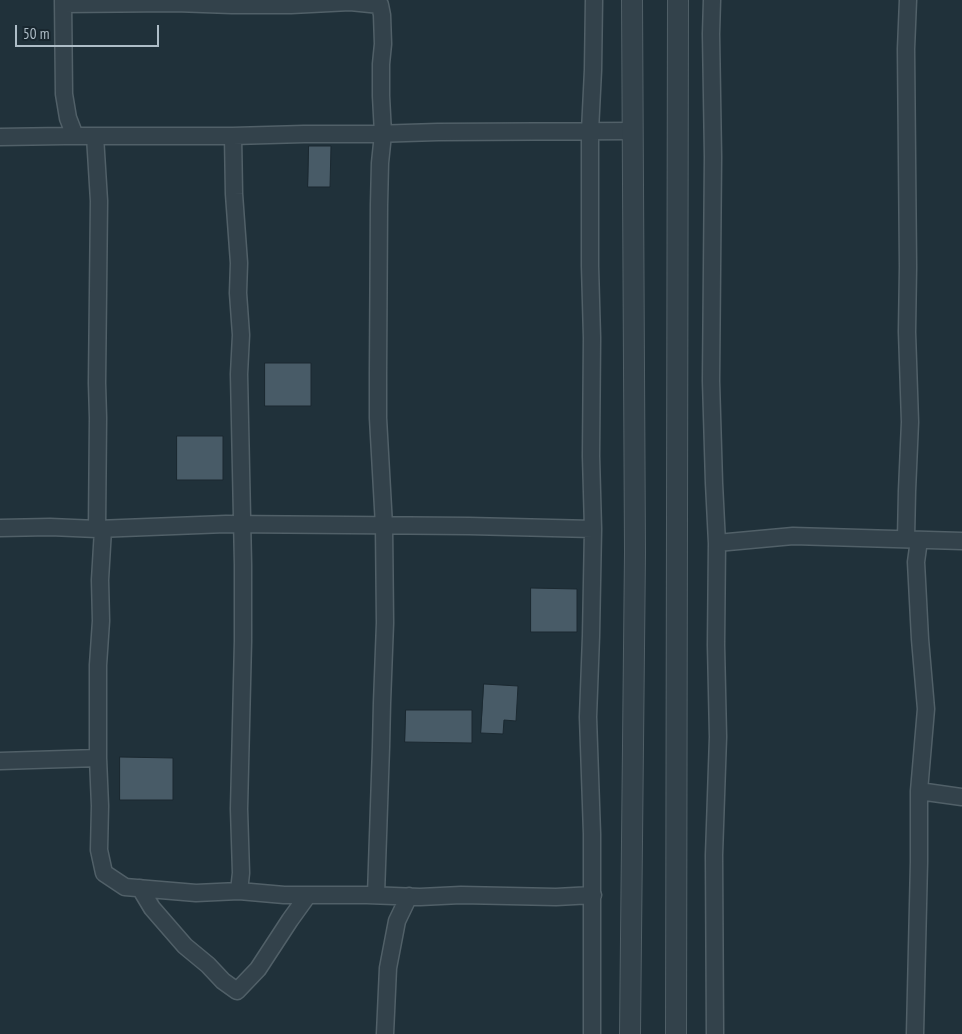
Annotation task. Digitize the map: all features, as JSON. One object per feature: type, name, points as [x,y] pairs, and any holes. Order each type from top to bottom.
[{"type":"street","points":[[592,1034],[593,895],[588,717],[592,636],[593,529],[590,131],[594,0]]},
{"type":"street","points":[[630,1034],[635,552],[632,0]]},
{"type":"street","points":[[676,1034],[678,0]]},
{"type":"street","points":[[712,0],[711,382],[717,543],[716,645],[718,737],[714,855],[715,1034]]},
{"type":"street","points":[[908,0],[906,49],[907,332],[910,422],[907,491],[916,562],[926,708],[919,791],[915,1034]]},
{"type":"street","points":[[75,136],[68,118],[64,94],[63,2],[232,5],[350,2],[380,5],[383,44],[381,64],[383,134],[379,205],[378,418],[384,526],[386,623],[376,895]]},
{"type":"street","points":[[0,137],[633,131]]},
{"type":"street","points":[[95,136],[99,201],[96,383],[100,529],[98,665],[99,850],[104,873],[125,887],[196,893],[239,891],[308,895],[556,897],[593,895]]},
{"type":"street","points":[[233,136],[234,202],[239,263],[238,293],[241,335],[239,374],[243,641],[239,810],[241,872],[239,891]]},
{"type":"street","points":[[0,528],[100,529],[242,524],[593,529]]},
{"type":"street","points":[[717,543],[792,536],[962,541]]},
{"type":"street","points":[[0,761],[98,758]]},
{"type":"street","points":[[919,791],[962,797]]},
{"type":"street","points":[[140,888],[152,908],[185,946],[237,991],[258,969],[308,895]]},
{"type":"street","points":[[386,1034],[388,968],[397,921],[409,896]]},
{"type":"building","points":[[309,146],[331,146],[330,187],[308,187]]},
{"type":"building","points":[[265,363],[311,363],[311,406],[265,406]]},
{"type":"building","points":[[177,436],[223,436],[223,480],[177,480]]},
{"type":"building","points":[[531,588],[577,589],[577,632],[531,632]]},
{"type":"building","points":[[484,684],[518,686],[516,721],[504,720],[503,734],[481,733]]},
{"type":"building","points":[[406,710],[472,710],[472,743],[405,742]]},
{"type":"building","points":[[120,757],[173,758],[173,800],[120,800]]}]
